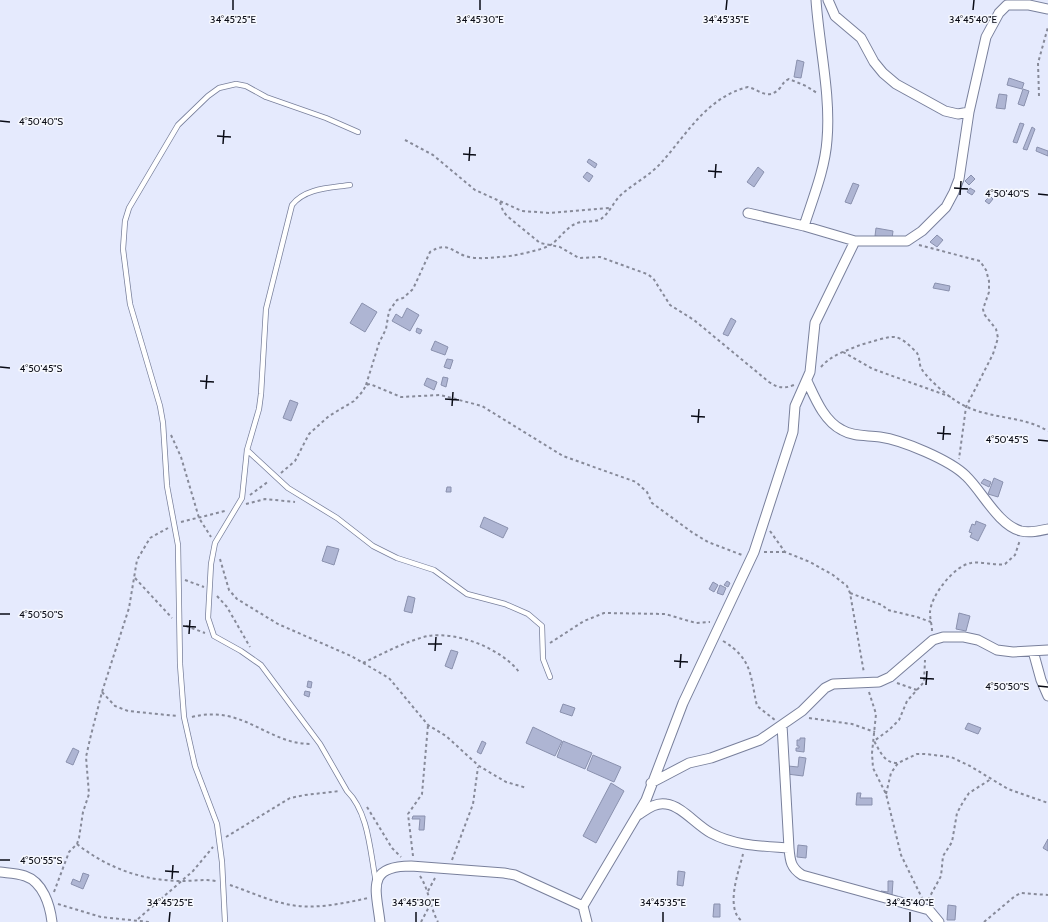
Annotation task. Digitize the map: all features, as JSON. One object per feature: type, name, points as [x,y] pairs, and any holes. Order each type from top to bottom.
[{"type":"street","points":[[804,226],[825,156],[827,139],[826,99],[816,0]]},
{"type":"street","points":[[828,0],[835,16],[861,38],[874,62],[896,84],[945,111],[958,114],[969,112]]},
{"type":"street","points":[[748,213],[804,226],[855,241],[907,241],[916,236],[946,207],[954,192],[958,179],[969,112],[986,37],[999,12],[1007,6],[1014,4],[1048,9]]},
{"type":"street","points":[[587,922],[583,906],[646,800],[683,703],[752,555],[764,524],[793,432],[795,406],[808,383],[812,362],[816,319],[855,241]]},
{"type":"street","points":[[808,383],[826,417],[841,430],[856,435],[890,439],[934,456],[957,468],[967,476],[998,515],[1009,526],[1022,531],[1048,529]]},
{"type":"street","points":[[651,784],[689,763],[711,758],[760,740],[792,719],[825,688],[834,684],[879,682],[890,677],[932,642],[943,637],[964,637],[978,640],[997,650],[1013,652],[1048,650]]},
{"type":"street","points":[[1034,651],[1040,680],[1048,696]]},
{"type":"street","points":[[782,725],[790,863],[794,870],[802,875],[927,908],[939,922]]},
{"type":"street","points":[[637,816],[650,807],[658,804],[673,806],[685,813],[697,825],[713,834],[745,845],[789,848]]},
{"type":"street","points":[[380,922],[376,882],[382,873],[388,868],[398,866],[515,875],[583,906]]},
{"type":"street","points":[[0,872],[30,878],[43,892],[51,906],[52,922]]},
{"type":"lane","points":[[225,922],[219,841],[212,808],[195,766],[184,717],[180,624],[180,579],[175,524],[167,486],[163,422],[130,304],[123,249],[125,221],[129,208],[178,125],[214,92],[226,86],[236,84],[246,86],[266,97],[326,118],[358,132]]},
{"type":"lane","points":[[350,185],[305,194],[298,198],[292,205],[266,309],[261,394],[259,409],[247,450],[244,488],[240,504],[226,523],[215,543],[211,564],[208,618],[214,636],[241,651],[261,666],[320,744],[347,791],[354,798],[363,813],[376,882]]},
{"type":"lane","points":[[247,450],[288,488],[337,518],[383,552],[434,570],[467,594],[516,608],[534,617],[542,626],[543,659],[550,677]]},
{"type":"path","points":[[1039,96],[1038,64],[1048,27]]},
{"type":"path","points":[[240,504],[294,461],[309,434],[329,416],[354,401],[363,392],[379,343],[386,329],[389,311],[397,300],[403,298],[413,289],[430,252],[443,248],[456,250],[471,258],[505,257],[550,245],[574,224],[600,220],[605,216],[622,194],[660,164],[712,105],[732,92],[748,87],[768,95],[779,90],[784,82],[789,79],[806,86],[826,99]]},
{"type":"path","points":[[405,140],[433,155],[475,190],[522,211],[534,213],[610,208]]},
{"type":"path","points":[[500,202],[503,212],[536,241],[560,247],[579,258],[600,257],[647,274],[653,278],[670,305],[694,320],[778,388],[786,388],[808,383],[823,364],[842,352],[865,344],[896,337],[911,347],[919,358],[921,367],[940,388],[966,407],[1002,417],[1032,423],[1048,431]]},
{"type":"path","points":[[907,241],[932,249],[974,259],[984,265],[986,270],[989,292],[983,309],[984,314],[996,329],[998,338],[992,354],[966,407],[957,468]]},
{"type":"path","points":[[842,352],[873,369],[929,391],[954,398]]},
{"type":"path","points":[[366,385],[370,384],[401,397],[440,395],[482,406],[567,458],[636,482],[647,492],[652,503],[708,542],[752,555],[785,552],[810,562],[833,575],[847,586],[850,593],[865,683],[876,714],[872,753],[873,768],[886,794],[901,855],[927,908]]},
{"type":"path","points":[[163,422],[173,438],[181,457],[199,518],[215,543],[229,590],[232,595],[278,624],[335,648],[363,663],[395,684],[428,725],[446,736],[478,766],[506,782],[527,788]]},
{"type":"path","points":[[149,922],[101,916],[51,906],[61,868],[69,852],[77,844],[89,794],[86,757],[102,692],[119,643],[135,578],[137,560],[144,545],[150,538],[175,524],[199,518],[240,504],[265,499],[277,499],[299,503]]},
{"type":"path","points":[[764,524],[785,552]]},
{"type":"path","points":[[874,741],[889,730],[899,720],[907,701],[924,682],[925,662],[932,642],[932,622],[930,612],[936,596],[945,582],[957,570],[968,563],[1005,564],[1010,561],[1018,550],[1022,531]]},
{"type":"path","points":[[135,578],[165,612],[180,624],[214,636]]},
{"type":"path","points":[[180,579],[209,589],[227,607],[261,666]]},
{"type":"path","points":[[850,593],[882,605],[888,610],[932,622]]},
{"type":"path","points":[[543,646],[584,621],[604,613],[665,614],[702,624],[709,623],[726,612]]},
{"type":"path","points":[[363,663],[413,641],[440,635],[475,643],[491,649],[511,662],[519,672]]},
{"type":"path","points":[[715,636],[729,644],[742,657],[753,680],[756,706],[782,725]]},
{"type":"path","points":[[102,692],[115,706],[128,711],[184,717],[220,714],[248,722],[288,741],[303,744],[320,744]]},
{"type":"path","points":[[792,719],[820,718],[852,724],[875,732]]},
{"type":"path","points":[[412,866],[412,836],[407,819],[410,810],[422,794],[428,725]]},
{"type":"path","points":[[874,741],[881,754],[887,761],[898,763]]},
{"type":"path","points":[[886,794],[891,773],[898,763],[917,754],[951,757],[970,766],[1008,789],[1048,803]]},
{"type":"path","points":[[428,892],[436,878],[447,869],[453,859],[472,804],[478,766]]},
{"type":"path","points":[[927,908],[941,876],[943,856],[952,842],[956,818],[963,802],[969,793],[991,779]]},
{"type":"path","points":[[138,920],[182,881],[219,841],[290,798],[318,793],[347,791]]},
{"type":"path","points":[[354,798],[371,811],[392,848],[412,866],[420,876],[428,892],[430,905],[438,922]]},
{"type":"path","points":[[77,844],[92,856],[127,872],[153,878],[182,881],[205,879],[223,882],[285,904],[300,906],[323,906],[341,904],[377,895]]},
{"type":"path","points":[[743,922],[737,915],[734,897],[737,874],[745,845]]},
{"type":"path","points":[[984,922],[1015,896],[1021,893],[1048,895]]},
{"type":"path","points":[[421,922],[430,905]]},
{"type":"building","points":[[797,60],[804,62],[801,78],[794,77]]},
{"type":"building","points":[[1009,78],[1024,83],[1022,89],[1007,85]]},
{"type":"building","points":[[1023,89],[1029,91],[1024,106],[1018,104]]},
{"type":"building","points":[[999,94],[1007,95],[1005,109],[996,108]]},
{"type":"building","points":[[1020,123],[1024,124],[1017,143],[1013,142]]},
{"type":"building","points":[[1032,127],[1035,129],[1027,150],[1023,149]]},
{"type":"building","points":[[1037,147],[1048,151],[1048,156],[1036,151]]},
{"type":"building","points":[[589,159],[597,164],[595,168],[587,162]]},
{"type":"building","points":[[758,167],[764,172],[754,187],[747,182]]},
{"type":"building","points":[[587,172],[593,176],[589,182],[583,177]]},
{"type":"building","points":[[971,175],[975,179],[969,185],[965,181]]},
{"type":"building","points":[[853,183],[859,185],[851,204],[845,202]]},
{"type":"building","points":[[970,188],[975,191],[972,195],[967,192]]},
{"type":"building","points":[[990,196],[993,199],[989,204],[985,201]]},
{"type":"building","points":[[876,228],[893,231],[892,239],[875,236]]},
{"type":"building","points":[[937,235],[943,240],[937,247],[930,242]]},
{"type":"building","points":[[935,283],[950,286],[949,291],[933,288]]},
{"type":"building","points":[[362,303],[377,312],[365,332],[350,323]]},
{"type":"building","points":[[407,308],[419,315],[410,331],[392,321],[396,314],[402,318]]},
{"type":"building","points":[[731,318],[736,321],[728,336],[723,334]]},
{"type":"building","points":[[417,328],[422,330],[420,334],[416,332]]},
{"type":"building","points":[[435,341],[448,347],[445,355],[431,350]]},
{"type":"building","points":[[447,359],[453,360],[450,369],[444,367]]},
{"type":"building","points":[[443,377],[448,378],[446,387],[441,385]]},
{"type":"building","points":[[427,378],[437,382],[434,390],[424,385]]},
{"type":"building","points":[[290,400],[298,403],[291,421],[283,418]]},
{"type":"building","points":[[994,478],[1003,482],[998,497],[988,494]]},
{"type":"building","points":[[984,479],[991,482],[989,487],[981,483]]},
{"type":"building","points":[[447,487],[451,487],[451,492],[446,492]]},
{"type":"building","points":[[484,517],[508,528],[503,538],[480,527]]},
{"type":"building","points":[[976,521],[986,525],[978,541],[970,537],[972,533],[969,532],[972,524],[975,525]]},
{"type":"building","points":[[327,546],[339,549],[334,565],[322,561]]},
{"type":"building","points":[[727,581],[730,583],[728,587],[724,585]]},
{"type":"building","points":[[713,582],[718,585],[714,592],[709,589]]},
{"type":"building","points":[[720,585],[726,588],[723,595],[717,593]]},
{"type":"building","points":[[408,596],[415,598],[412,613],[404,611]]},
{"type":"building","points":[[959,613],[970,616],[966,631],[956,629]]},
{"type":"building","points":[[451,650],[458,652],[452,669],[445,666]]},
{"type":"building","points":[[308,681],[312,682],[311,688],[307,687]]},
{"type":"building","points":[[305,691],[310,692],[309,697],[304,695]]},
{"type":"building","points":[[563,704],[575,708],[572,716],[560,712]]},
{"type":"building","points":[[968,723],[981,728],[978,734],[965,729]]},
{"type":"building","points":[[533,727],[562,741],[555,756],[526,743]]},
{"type":"building","points":[[800,738],[805,738],[804,752],[796,751],[796,748],[799,748],[799,746],[797,746],[797,740],[800,740]]},
{"type":"building","points":[[482,741],[486,743],[481,754],[477,752]]},
{"type":"building","points":[[563,741],[592,753],[585,769],[557,757]]},
{"type":"building","points":[[73,748],[79,751],[73,765],[66,762]]},
{"type":"building","points":[[593,755],[621,767],[614,782],[587,770]]},
{"type":"building","points":[[799,757],[806,758],[803,776],[787,774],[788,766],[798,767]]},
{"type":"building","points":[[611,783],[624,791],[596,843],[583,836]]},
{"type":"building","points":[[857,793],[861,793],[860,798],[872,798],[872,805],[856,805]]},
{"type":"building","points":[[413,816],[425,816],[424,830],[419,830],[420,819],[412,819]]},
{"type":"building","points":[[1048,839],[1048,851],[1043,848]]},
{"type":"building","points":[[798,845],[807,846],[806,858],[797,857]]},
{"type":"building","points":[[678,871],[685,872],[683,886],[677,885]]},
{"type":"building","points":[[83,873],[89,875],[83,889],[71,884],[73,879],[80,882]]},
{"type":"building","points":[[888,881],[893,881],[892,896],[881,896],[881,891],[888,892]]},
{"type":"building","points":[[714,904],[720,904],[720,917],[713,917]]},
{"type":"building","points":[[948,905],[956,906],[955,920],[947,920]]}]
